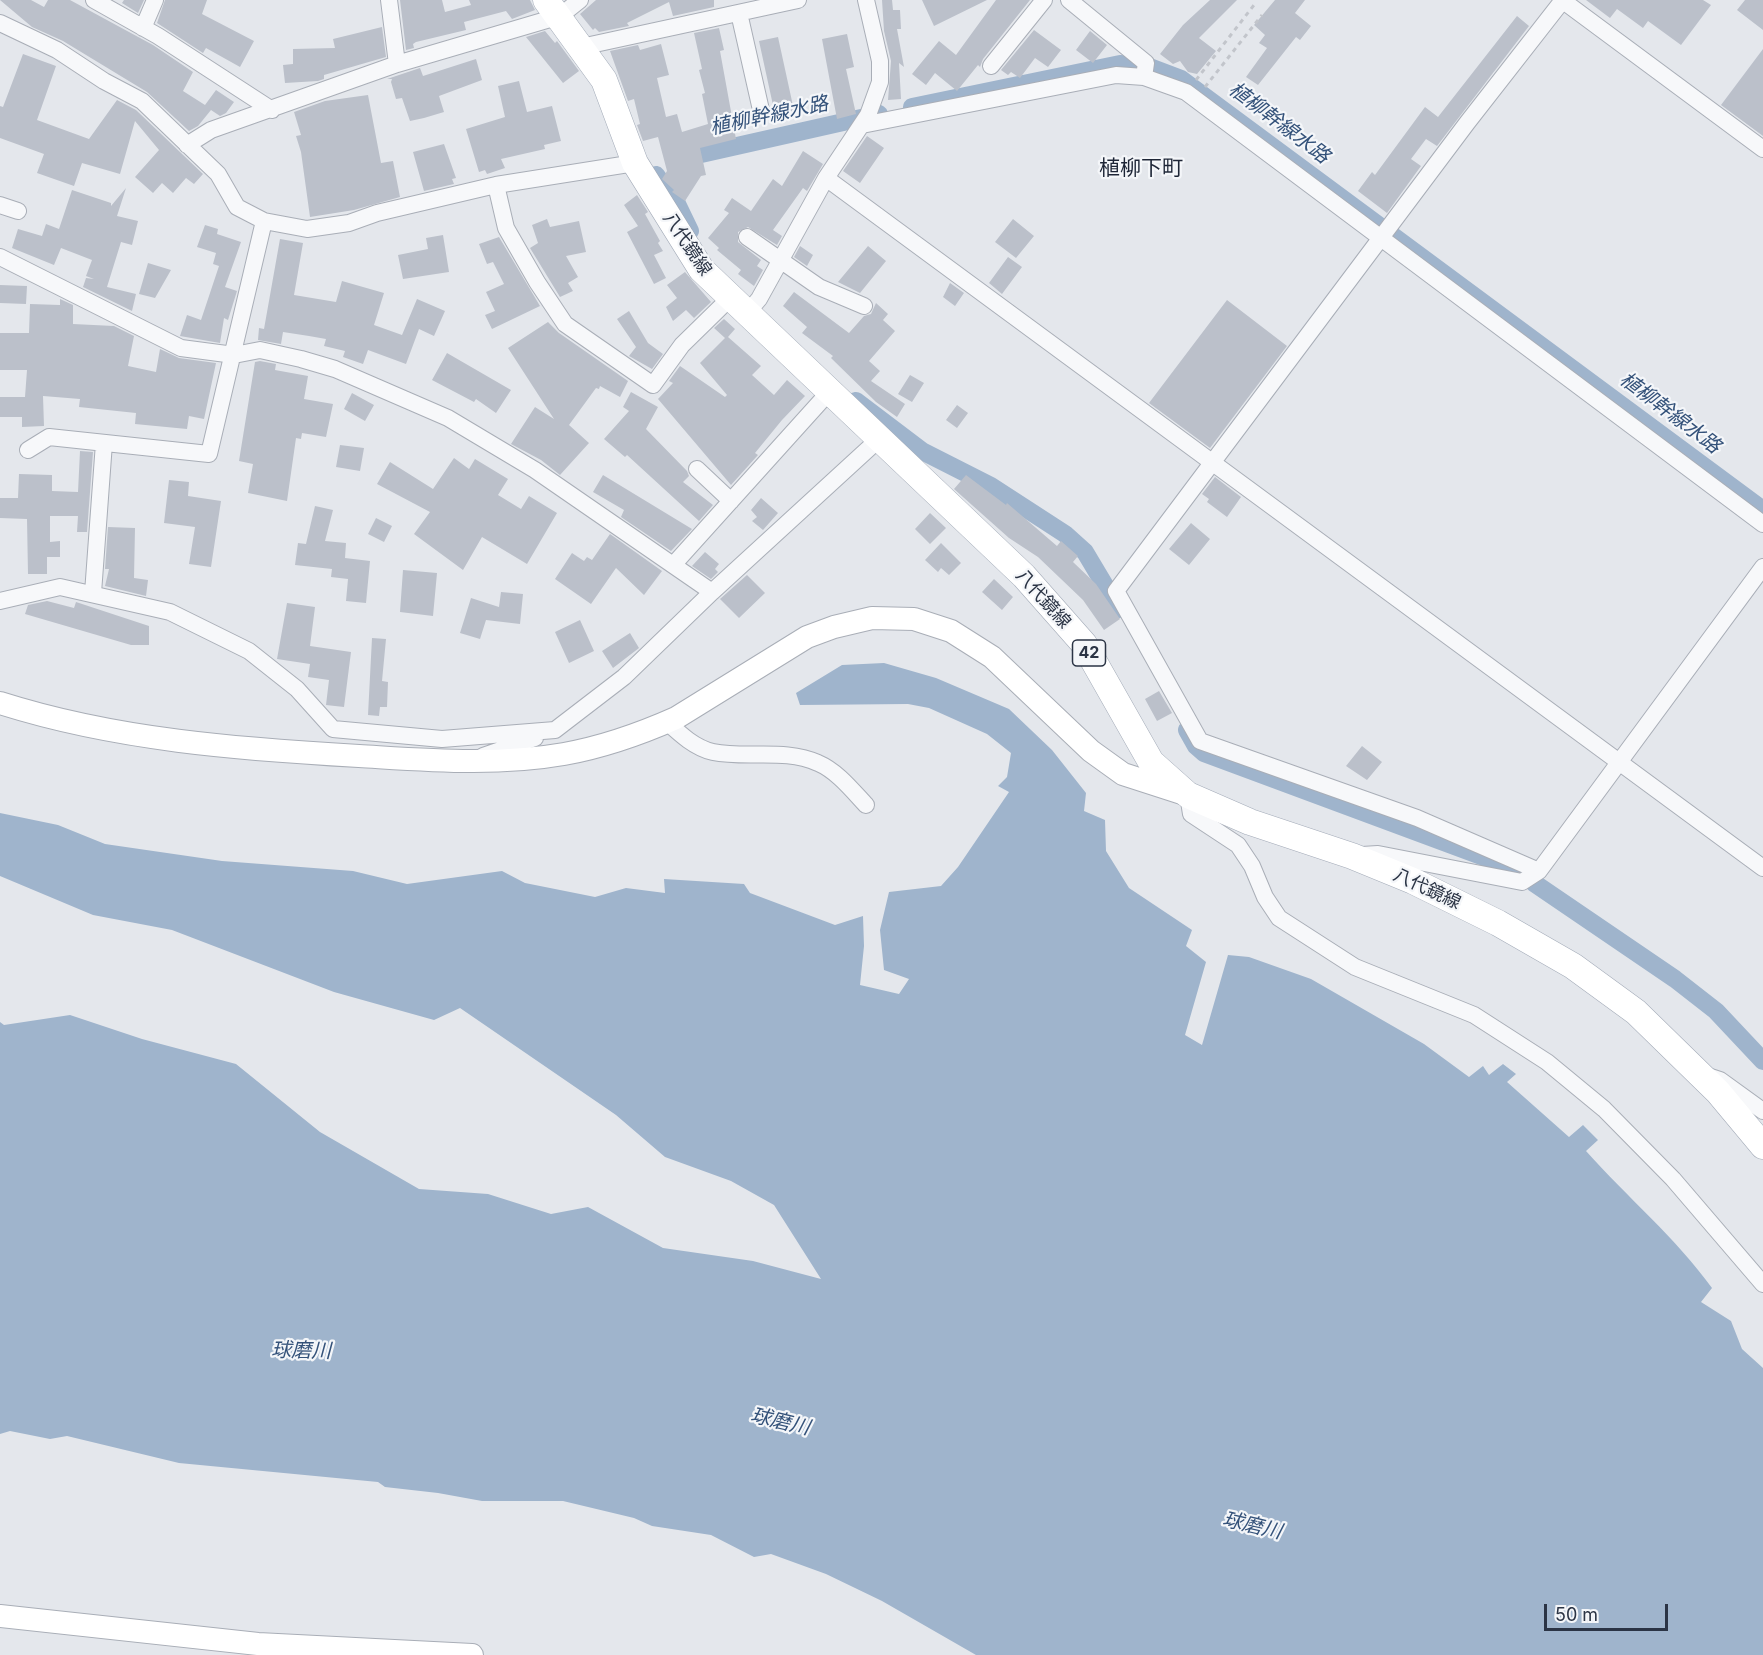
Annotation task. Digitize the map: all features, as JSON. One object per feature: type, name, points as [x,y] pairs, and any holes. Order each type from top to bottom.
[{"type":"main road","name":"八代鏡線","points":[[553,8],[604,80],[635,164],[700,269],[1024,576],[1084,644],[1127,724],[1151,762],[1188,795],[1250,822],[1352,856],[1413,881],[1487,918],[1573,966],[1636,1011],[1718,1092],[1763,1146]]},
{"type":"street","points":[[94,0],[143,28],[272,110]]},
{"type":"street","points":[[143,28],[155,0]]},
{"type":"street","points":[[389,0],[397,64]]},
{"type":"street","points":[[187,145],[211,130],[580,0]]},
{"type":"street","points":[[581,47],[798,0]]},
{"type":"street","points":[[496,185],[506,228],[537,282],[565,324],[653,385],[682,345],[738,306],[759,299],[826,177],[868,115],[880,82],[880,61],[866,0]]},
{"type":"street","points":[[991,66],[1044,0]]},
{"type":"street","points":[[1069,0],[1145,70],[1186,92],[1385,235],[1763,524]]},
{"type":"street","points":[[1539,871],[1417,818],[1200,741],[1116,591],[1562,0],[1763,149]]},
{"type":"street","points":[[740,13],[761,110]]},
{"type":"street","points":[[0,23],[57,50],[104,81],[142,101],[218,174],[237,207],[264,221],[307,229],[349,223],[377,213],[496,185],[635,164]]},
{"type":"street","points":[[862,125],[1145,70]]},
{"type":"street","points":[[826,177],[1763,868]]},
{"type":"street","points":[[0,205],[18,211]]},
{"type":"street","points":[[28,450],[49,437],[209,454],[264,221]]},
{"type":"street","points":[[747,237],[819,287],[864,306]]},
{"type":"street","points":[[0,257],[181,348],[234,355],[260,350],[301,359],[335,369],[448,418],[535,470],[712,592]]},
{"type":"street","points":[[674,564],[830,391]]},
{"type":"street","points":[[465,762],[555,730],[624,677],[712,592],[879,439]]},
{"type":"street","points":[[93,593],[104,443]]},
{"type":"street","points":[[697,469],[731,501]]},
{"type":"street","points":[[1352,856],[1378,854],[1522,882],[1539,871],[1763,567]]},
{"type":"street","points":[[0,601],[60,587],[170,612],[249,651],[297,689],[333,729],[442,739],[555,730]]},
{"type":"street","points":[[0,704],[93,728],[176,741],[308,753],[465,762],[563,754],[615,742],[666,722],[807,637],[834,627],[872,618],[914,620],[951,632],[992,657],[1091,751],[1123,774],[1188,795],[1191,814],[1238,845],[1252,866],[1265,897],[1279,918],[1355,967],[1474,1015],[1547,1062],[1604,1109],[1673,1179],[1756,1272],[1763,1284]]},
{"type":"street","points":[[666,722],[692,743],[712,752],[795,756],[819,763],[845,783],[866,805]]},
{"type":"street","points":[[1699,1074],[1720,1080],[1763,1111]]},
{"type":"street","points":[[0,1616],[258,1644],[472,1655]]},
{"type":"path","points":[[1195,81],[1254,4]]},
{"type":"path","points":[[1204,89],[1262,15]]},
{"type":"water","name":"球磨川","points":[[884,663],[936,678],[1009,709],[1052,750],[1086,793],[1084,811],[1105,820],[1106,851],[1129,888],[1192,930],[1186,946],[1206,962],[1185,1035],[1202,1045],[1228,955],[1249,957],[1311,979],[1424,1044],[1469,1077],[1483,1066],[1489,1075],[1503,1064],[1516,1074],[1507,1082],[1569,1137],[1583,1125],[1598,1140],[1586,1151],[1698,1270],[1712,1288],[1701,1302],[1731,1321],[1742,1349],[1763,1368],[1763,1655],[976,1655],[882,1601],[826,1574],[771,1554],[754,1557],[711,1535],[652,1526],[634,1518],[563,1501],[482,1501],[385,1487],[378,1482],[179,1463],[67,1436],[50,1439],[10,1431],[0,1434],[0,1022],[4,1025],[70,1015],[142,1039],[236,1064],[320,1132],[419,1189],[488,1194],[551,1214],[588,1207],[663,1248],[753,1261],[821,1279],[774,1205],[731,1181],[665,1157],[616,1115],[460,1008],[434,1020],[334,992],[172,930],[93,915],[0,876],[0,813],[58,825],[105,844],[222,861],[353,871],[407,884],[502,871],[525,883],[595,897],[626,888],[665,893],[664,879],[744,884],[750,893],[835,925],[863,916],[864,946],[860,985],[899,994],[909,979],[884,970],[880,930],[889,892],[941,886],[958,867],[1009,792],[998,786],[1007,777],[1011,753],[987,734],[929,708],[908,704],[800,705],[796,693],[842,665]]},
{"type":"building","points":[[0,0],[31,0],[44,7],[48,0],[70,0],[153,45],[193,72],[183,91],[205,105],[216,90],[234,102],[226,113],[220,116],[211,110],[198,126],[189,131],[147,92],[63,41],[32,27]]},
{"type":"building","points":[[124,0],[144,0],[138,13],[122,3]]},
{"type":"building","points":[[165,0],[207,0],[202,14],[254,41],[240,67],[206,48],[203,53],[157,23]]},
{"type":"building","points":[[400,0],[442,0],[445,12],[471,5],[469,0],[530,0],[535,10],[512,19],[506,11],[464,22],[466,30],[416,42],[413,44],[414,48],[406,50]]},
{"type":"building","points":[[596,0],[714,0],[714,7],[673,16],[669,2],[627,23],[629,26],[599,32],[595,28],[593,30],[580,14]]},
{"type":"building","points":[[882,0],[892,0],[893,10],[900,10],[901,29],[897,29],[904,67],[899,63],[901,99],[888,100],[891,61],[884,31]]},
{"type":"building","points":[[922,0],[987,0],[934,26]]},
{"type":"building","points":[[996,0],[1030,0],[983,59],[980,67],[978,65],[957,91],[935,73],[926,85],[912,74],[939,41],[956,55]]},
{"type":"building","points":[[1210,0],[1237,0],[1199,38],[1216,51],[1197,74],[1188,72],[1180,61],[1173,64],[1160,54],[1183,25]]},
{"type":"building","points":[[1275,0],[1305,0],[1295,13],[1311,26],[1300,40],[1296,37],[1258,85],[1246,77],[1267,48],[1259,43],[1265,35],[1254,25]]},
{"type":"building","points":[[1586,0],[1703,0],[1711,5],[1681,45],[1648,21],[1643,28],[1617,9],[1610,18]]},
{"type":"building","points":[[1745,0],[1763,0],[1763,30],[1737,10]]},
{"type":"building","points":[[1517,16],[1529,26],[1437,146],[1426,139],[1411,159],[1421,166],[1387,213],[1358,191],[1372,172],[1375,175],[1425,107],[1438,117]]},
{"type":"building","points":[[382,27],[386,57],[324,75],[324,79],[318,81],[285,83],[283,65],[293,64],[293,49],[335,48],[333,39]]},
{"type":"building","points":[[719,28],[724,50],[720,51],[736,139],[700,148],[706,175],[701,176],[685,201],[672,192],[674,190],[662,179],[667,171],[658,137],[643,141],[637,125],[640,124],[634,99],[628,101],[610,51],[638,45],[640,50],[661,44],[669,75],[657,78],[666,117],[677,114],[682,132],[708,124],[702,94],[705,93],[699,70],[702,69],[694,33]]},
{"type":"building","points":[[1034,30],[1061,50],[1048,67],[1035,58],[1020,78],[1011,72],[1008,75],[1001,70]]},
{"type":"building","points":[[545,31],[555,43],[557,41],[579,71],[563,83],[526,37]]},
{"type":"building","points":[[1090,31],[1107,45],[1093,63],[1076,50]]},
{"type":"building","points":[[847,34],[854,67],[846,69],[856,114],[837,119],[822,39]]},
{"type":"building","points":[[778,37],[795,115],[776,119],[759,41]]},
{"type":"building","points":[[1763,49],[1763,136],[1721,105]]},
{"type":"building","points":[[23,54],[56,66],[37,120],[89,139],[117,100],[136,110],[203,174],[194,184],[186,178],[173,193],[162,183],[153,193],[135,177],[159,150],[135,121],[120,174],[82,163],[74,186],[37,173],[44,154],[0,138],[0,106],[3,107]]},
{"type":"building","points":[[476,59],[482,80],[439,96],[444,112],[424,118],[410,121],[402,98],[396,99],[392,79],[387,79],[420,68],[423,76]]},
{"type":"building","points":[[519,81],[527,112],[552,106],[561,141],[544,145],[545,149],[501,159],[505,168],[487,174],[485,170],[479,172],[466,129],[505,117],[498,86]]},
{"type":"building","points":[[368,95],[381,163],[393,161],[400,197],[354,210],[310,217],[301,152],[296,136],[301,135],[294,112],[325,101]]},
{"type":"building","points":[[867,136],[884,148],[860,183],[843,171]]},
{"type":"building","points":[[444,144],[456,178],[452,179],[454,184],[424,191],[413,152]]},
{"type":"building","points":[[803,151],[823,164],[807,191],[803,188],[773,230],[782,236],[777,245],[748,227],[738,232],[738,242],[761,260],[757,266],[763,270],[754,286],[738,274],[741,270],[717,250],[719,248],[708,238],[729,213],[724,210],[732,198],[751,211],[773,179],[782,186]]},
{"type":"building","points":[[126,188],[117,216],[138,221],[132,245],[121,242],[107,287],[136,294],[132,311],[83,287],[86,278],[94,279],[86,276],[92,260],[61,248],[54,265],[12,248],[18,229],[42,236],[46,224],[59,229],[72,190],[111,203],[111,206]]},
{"type":"building","points":[[637,195],[648,212],[645,214],[663,251],[654,255],[666,278],[654,284],[627,232],[638,226],[624,205]]},
{"type":"building","points":[[547,219],[550,227],[579,221],[586,252],[566,256],[578,277],[568,283],[573,291],[560,297],[530,248],[538,243],[532,225]]},
{"type":"building","points":[[1013,219],[1034,236],[1016,258],[995,242]]},
{"type":"building","points":[[205,225],[218,229],[217,234],[241,242],[225,287],[237,291],[228,320],[224,318],[220,343],[180,336],[187,315],[201,320],[219,266],[213,264],[216,253],[197,247]]},
{"type":"building","points":[[443,235],[449,272],[403,279],[398,255],[428,249],[426,238]]},
{"type":"building","points":[[499,237],[540,306],[492,329],[485,315],[495,311],[486,292],[504,284],[493,262],[487,264],[479,244]]},
{"type":"building","points":[[280,239],[303,243],[294,295],[336,302],[342,281],[384,293],[374,325],[402,335],[417,299],[445,311],[434,336],[419,329],[406,364],[368,350],[363,364],[343,357],[345,351],[324,346],[326,339],[309,336],[283,332],[281,344],[258,340],[259,328],[264,329]]},
{"type":"building","points":[[800,246],[813,255],[807,266],[794,257]]},
{"type":"building","points":[[868,246],[886,261],[860,293],[838,282]]},
{"type":"building","points":[[1008,257],[1022,267],[1002,294],[989,283]]},
{"type":"building","points":[[148,263],[171,270],[155,298],[139,294]]},
{"type":"building","points":[[685,272],[711,302],[694,318],[686,310],[673,321],[666,307],[677,298],[667,285]]},
{"type":"building","points":[[950,283],[964,293],[955,306],[943,297]]},
{"type":"building","points":[[0,285],[27,286],[26,304],[0,303]]},
{"type":"building","points":[[794,292],[849,333],[864,316],[871,314],[876,303],[888,314],[883,320],[895,331],[869,361],[880,371],[871,381],[905,404],[897,417],[876,402],[831,358],[833,356],[802,333],[807,327],[783,306]]},
{"type":"building","points":[[60,299],[73,305],[73,324],[114,326],[134,336],[128,366],[156,372],[160,349],[179,358],[216,363],[204,419],[189,416],[187,429],[135,424],[136,413],[79,407],[80,399],[43,396],[44,426],[22,427],[22,417],[0,417],[0,397],[25,397],[27,370],[0,370],[0,333],[29,333],[30,304],[60,305]]},
{"type":"building","points":[[1227,300],[1287,346],[1210,448],[1149,403]]},
{"type":"building","points":[[629,311],[648,343],[663,354],[652,369],[629,356],[636,347],[617,319]]},
{"type":"building","points":[[724,319],[735,329],[728,337],[761,366],[752,375],[774,395],[787,380],[805,396],[782,420],[755,453],[758,455],[731,485],[658,399],[673,383],[669,381],[680,366],[725,397],[727,395],[700,363],[725,338],[714,328]]},
{"type":"building","points":[[548,322],[559,333],[628,381],[620,397],[600,386],[599,389],[596,388],[569,425],[589,443],[560,475],[541,460],[511,444],[535,407],[554,419],[508,348]]},
{"type":"building","points":[[447,353],[511,390],[496,413],[476,399],[474,402],[432,380]]},
{"type":"building","points":[[255,362],[276,364],[275,370],[308,376],[304,399],[333,404],[326,437],[302,433],[301,439],[296,438],[287,501],[248,493],[253,464],[239,461]]},
{"type":"building","points":[[910,375],[924,383],[912,402],[898,394]]},
{"type":"building","points":[[631,392],[658,407],[646,429],[687,471],[689,476],[683,482],[713,505],[699,521],[627,455],[625,457],[604,439],[629,411],[623,407]]},
{"type":"building","points":[[352,393],[374,405],[365,421],[344,409]]},
{"type":"building","points":[[957,405],[968,413],[957,428],[946,420]]},
{"type":"building","points":[[340,445],[364,448],[360,471],[336,467]]},
{"type":"building","points":[[80,451],[93,452],[87,532],[77,532],[78,516],[50,516],[50,542],[60,541],[60,557],[47,557],[47,574],[28,574],[27,519],[0,518],[0,498],[18,498],[19,474],[52,475],[52,491],[78,492]]},
{"type":"building","points":[[454,458],[469,469],[475,459],[508,479],[498,495],[521,509],[529,496],[557,513],[527,564],[482,537],[463,570],[414,534],[430,512],[377,484],[390,462],[433,489]]},
{"type":"building","points":[[603,475],[692,529],[671,551],[621,517],[624,510],[593,492]]},
{"type":"building","points":[[966,475],[1006,505],[1007,503],[1057,546],[1061,541],[1078,556],[1073,562],[1096,584],[1120,619],[1104,630],[1083,600],[1038,557],[1009,538],[954,489]]},
{"type":"building","points":[[1215,477],[1241,497],[1227,517],[1207,502],[1209,499],[1202,494]]},
{"type":"building","points":[[169,480],[189,482],[188,496],[221,501],[211,567],[189,564],[195,527],[164,523]]},
{"type":"building","points":[[761,498],[778,513],[763,530],[752,521],[757,517],[751,510]]},
{"type":"building","points":[[315,506],[333,510],[325,541],[346,543],[345,558],[370,561],[366,603],[346,601],[348,579],[331,577],[332,569],[295,565],[298,543],[306,544]]},
{"type":"building","points":[[930,513],[946,528],[930,544],[915,529]]},
{"type":"building","points":[[376,518],[392,526],[384,542],[368,534]]},
{"type":"building","points":[[1191,523],[1210,539],[1189,565],[1169,549]]},
{"type":"building","points":[[108,527],[135,528],[134,578],[148,580],[146,596],[105,586],[109,569],[105,569]]},
{"type":"building","points":[[610,534],[662,571],[644,595],[616,568],[591,604],[555,579],[572,553],[584,561],[587,557],[592,560]]},
{"type":"building","points":[[941,543],[961,563],[949,575],[941,568],[938,572],[925,560]]},
{"type":"building","points":[[705,552],[719,564],[715,569],[718,572],[711,579],[692,566]]},
{"type":"building","points":[[403,570],[437,573],[433,616],[400,612]]},
{"type":"building","points":[[747,575],[765,593],[739,618],[720,599]]},
{"type":"building","points":[[994,579],[1013,597],[1002,610],[982,592]]},
{"type":"building","points":[[501,592],[523,594],[520,624],[486,620],[480,639],[460,633],[471,598],[499,607]]},
{"type":"building","points":[[47,601],[74,608],[76,602],[149,626],[149,645],[131,645],[25,614],[28,605]]},
{"type":"building","points":[[287,603],[315,607],[310,646],[351,652],[344,707],[326,705],[329,680],[308,677],[310,664],[277,659]]},
{"type":"building","points":[[580,620],[594,651],[569,663],[555,632]]},
{"type":"building","points":[[630,633],[639,648],[613,668],[602,651]]},
{"type":"building","points":[[372,638],[386,639],[382,681],[388,682],[387,707],[380,707],[379,716],[368,715]]},
{"type":"building","points":[[1159,691],[1172,713],[1157,721],[1145,699]]},
{"type":"building","points":[[1362,746],[1382,762],[1367,780],[1346,766]]},
{"type":"waterway","name":"植柳幹線水路","points":[[912,107],[1120,64],[1152,68],[1181,79],[1763,510]]},
{"type":"waterway","name":"植柳幹線水路","points":[[679,159],[879,114]]},
{"type":"waterway","points":[[656,175],[677,204],[690,231]]},
{"type":"waterway","points":[[856,401],[922,451],[991,486],[1065,534],[1085,552],[1119,609]]},
{"type":"waterway","points":[[1187,730],[1196,746],[1204,753],[1495,861],[1524,875]]},
{"type":"waterway","points":[[1534,883],[1675,979],[1716,1011],[1763,1061]]},
{"type":"district","name":"植柳下町","points":[[1141,169]]}]
